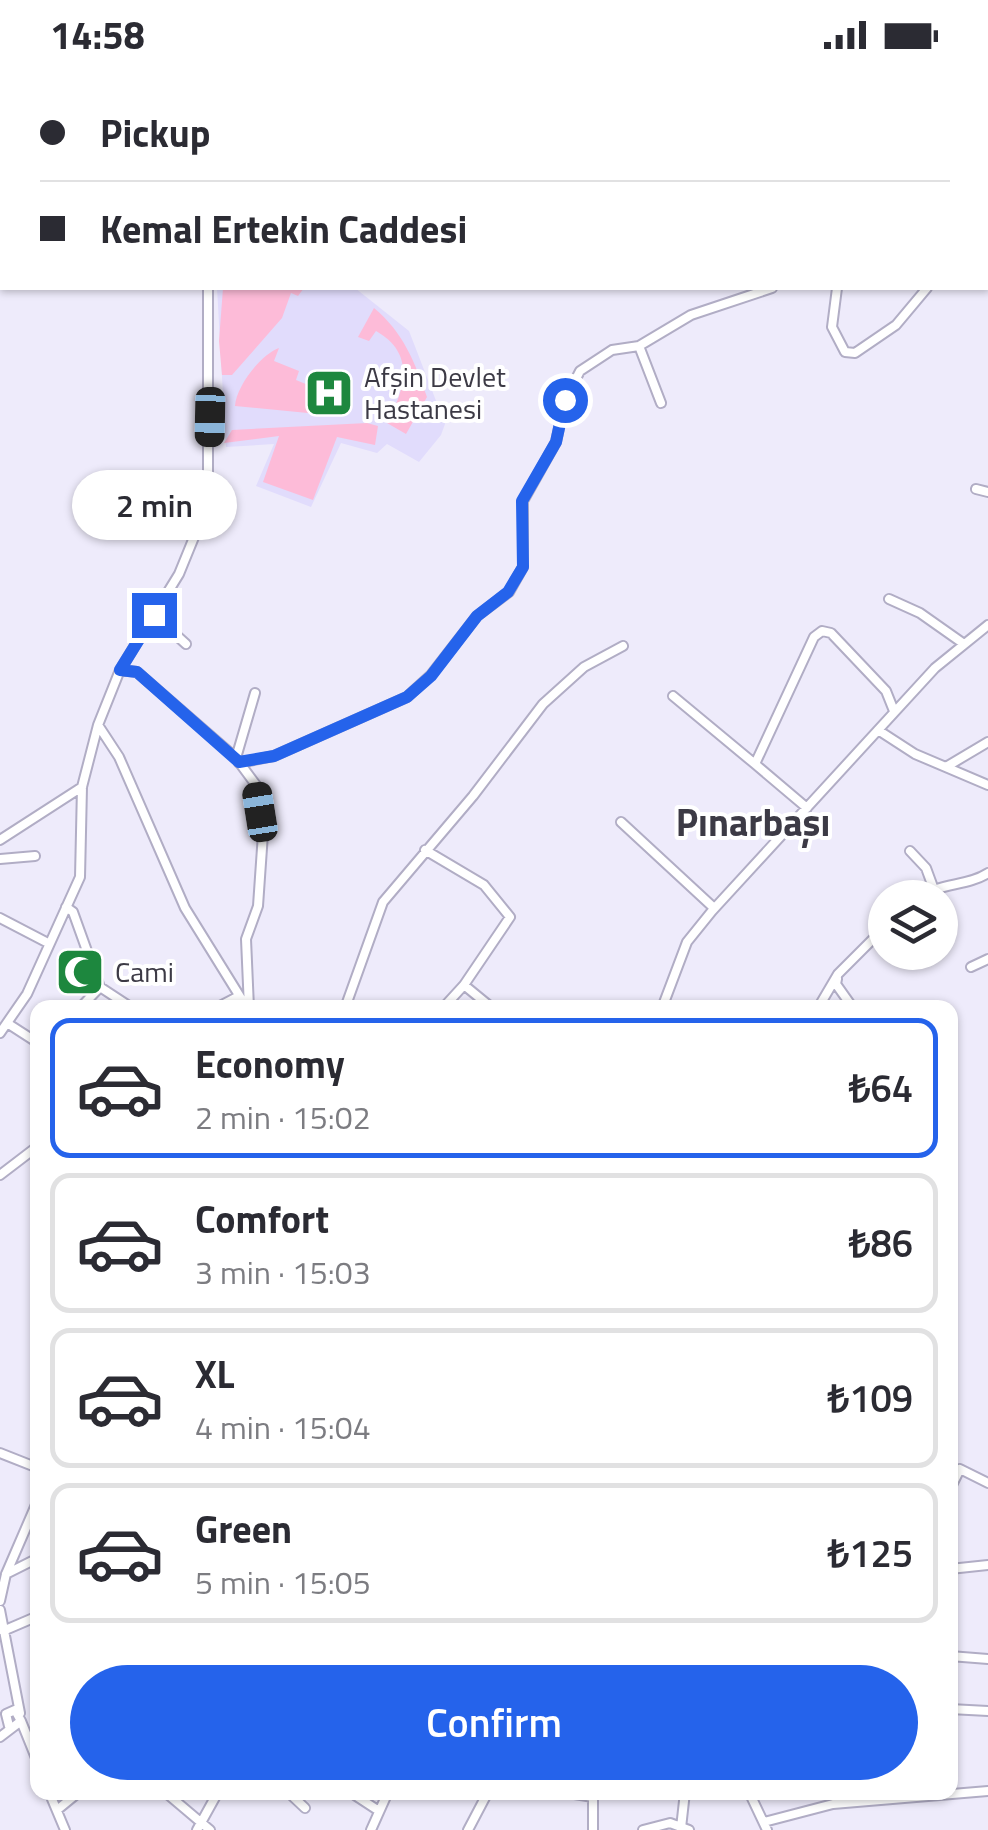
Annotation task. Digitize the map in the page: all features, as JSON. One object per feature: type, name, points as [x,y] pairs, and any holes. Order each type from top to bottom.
[{"type":"street","points":[[0,1033],[27,994],[80,877],[82,787],[98,725],[120,670],[186,558],[199,525],[208,482],[208,290]]},
{"type":"street","points":[[237,760],[274,756],[407,697],[431,676],[477,616],[508,592],[520,576],[522,501],[556,442],[573,381],[589,363],[612,350],[639,346],[691,315],[766,290]]},
{"type":"street","points":[[837,290],[832,327],[845,352],[855,353],[896,325],[924,290]]},
{"type":"street","points":[[639,346],[661,403]]},
{"type":"street","points":[[976,489],[988,492]]},
{"type":"street","points":[[888,599],[920,613],[964,644]]},
{"type":"street","points":[[154,615],[186,644]]},
{"type":"street","points":[[665,1000],[687,942],[714,908],[894,710],[988,626]]},
{"type":"street","points":[[755,764],[814,637],[822,631],[831,632],[870,673],[886,691],[894,710]]},
{"type":"street","points":[[348,1000],[383,902],[474,796],[543,704],[584,666],[623,646]]},
{"type":"street","points":[[120,670],[137,672],[237,760],[256,786],[264,819],[258,906],[246,939],[248,1000]]},
{"type":"street","points":[[237,760],[255,693]]},
{"type":"street","points":[[674,696],[807,808]]},
{"type":"street","points":[[98,725],[119,757],[185,908],[242,1000]]},
{"type":"street","points":[[878,730],[946,768],[988,785]]},
{"type":"street","points":[[946,768],[988,742]]},
{"type":"street","points":[[0,840],[82,787]]},
{"type":"street","points":[[621,822],[714,908]]},
{"type":"street","points":[[425,850],[484,885],[510,917],[450,1000]]},
{"type":"street","points":[[910,851],[926,868],[930,880]]},
{"type":"street","points":[[0,860],[35,856]]},
{"type":"street","points":[[958,884],[988,873]]},
{"type":"street","points":[[66,908],[73,912],[100,986],[120,1000]]},
{"type":"street","points":[[0,918],[48,943]]},
{"type":"street","points":[[823,1000],[838,974],[868,944]]},
{"type":"street","points":[[971,967],[988,959]]},
{"type":"street","points":[[838,974],[836,984],[847,1000]]},
{"type":"street","points":[[464,985],[482,1000]]},
{"type":"street","points":[[87,1000],[100,986]]},
{"type":"street","points":[[231,1000],[239,996]]},
{"type":"street","points":[[7,1023],[30,1038]]},
{"type":"street","points":[[0,1175],[30,1152]]},
{"type":"street","points":[[0,1453],[30,1465]]},
{"type":"street","points":[[958,1473],[960,1469],[988,1483]]},
{"type":"street","points":[[0,1601],[6,1574],[30,1518]]},
{"type":"street","points":[[6,1574],[30,1562]]},
{"type":"street","points":[[958,1569],[988,1565]]},
{"type":"street","points":[[0,1610],[20,1717],[30,1744]]},
{"type":"street","points":[[4,1631],[30,1620]]},
{"type":"street","points":[[958,1657],[988,1659]]},
{"type":"street","points":[[0,1737],[13,1684]]},
{"type":"street","points":[[958,1709],[988,1711]]},
{"type":"street","points":[[6,1717],[20,1717]]},
{"type":"street","points":[[6,1717],[20,1717]]},
{"type":"street","points":[[6,1717],[30,1747]]},
{"type":"street","points":[[958,1794],[988,1791]]},
{"type":"street","points":[[52,1800],[65,1830]]},
{"type":"street","points":[[56,1810],[69,1800]]},
{"type":"street","points":[[173,1800],[198,1827],[210,1830]]},
{"type":"street","points":[[198,1827],[213,1800]]},
{"type":"street","points":[[296,1800],[305,1808]]},
{"type":"street","points":[[362,1800],[379,1811]]},
{"type":"street","points":[[370,1830],[384,1800]]},
{"type":"street","points":[[468,1830],[484,1800]]},
{"type":"street","points":[[593,1800],[593,1830]]},
{"type":"street","points":[[643,1830],[670,1823],[683,1829],[684,1800]]},
{"type":"street","points":[[754,1800],[765,1826],[833,1804],[881,1800]]},
{"type":"street","points":[[832,1800],[833,1804]]},
{"type":"shaded area","name":"Afşin Devlet Hastanesi","points":[[217,290],[358,290],[409,331],[445,424],[419,462],[387,444],[377,453],[341,443],[311,507],[256,486],[274,444],[226,447]]},
{"type":"shaded area","points":[[223,290],[302,290],[298,296],[291,293],[282,318],[232,375],[222,375],[219,341]]},
{"type":"shaded area","points":[[374,308],[407,348],[427,397],[406,434],[387,423],[402,386],[402,362],[397,351],[376,331],[369,341],[358,337]]},
{"type":"shaded area","points":[[279,348],[274,361],[299,371],[296,380],[345,400],[318,414],[235,406],[250,372]]},
{"type":"shaded area","points":[[367,423],[378,426],[375,445],[337,437],[313,500],[263,482],[279,436],[224,443],[232,430]]},
{"type":"place","name":"Afşin Devlet Hastanesi","points":[[329,393]]},
{"type":"place","name":"Cami","points":[[80,972]]},
{"type":"district","name":"Pınarbaşı","points":[[753,823]]},
{"type":"route","points":[[154,615],[120,670],[137,672],[239,762],[274,756],[407,697],[431,676],[482,610],[508,592],[520,576],[522,501],[556,442],[565,400]]}]
